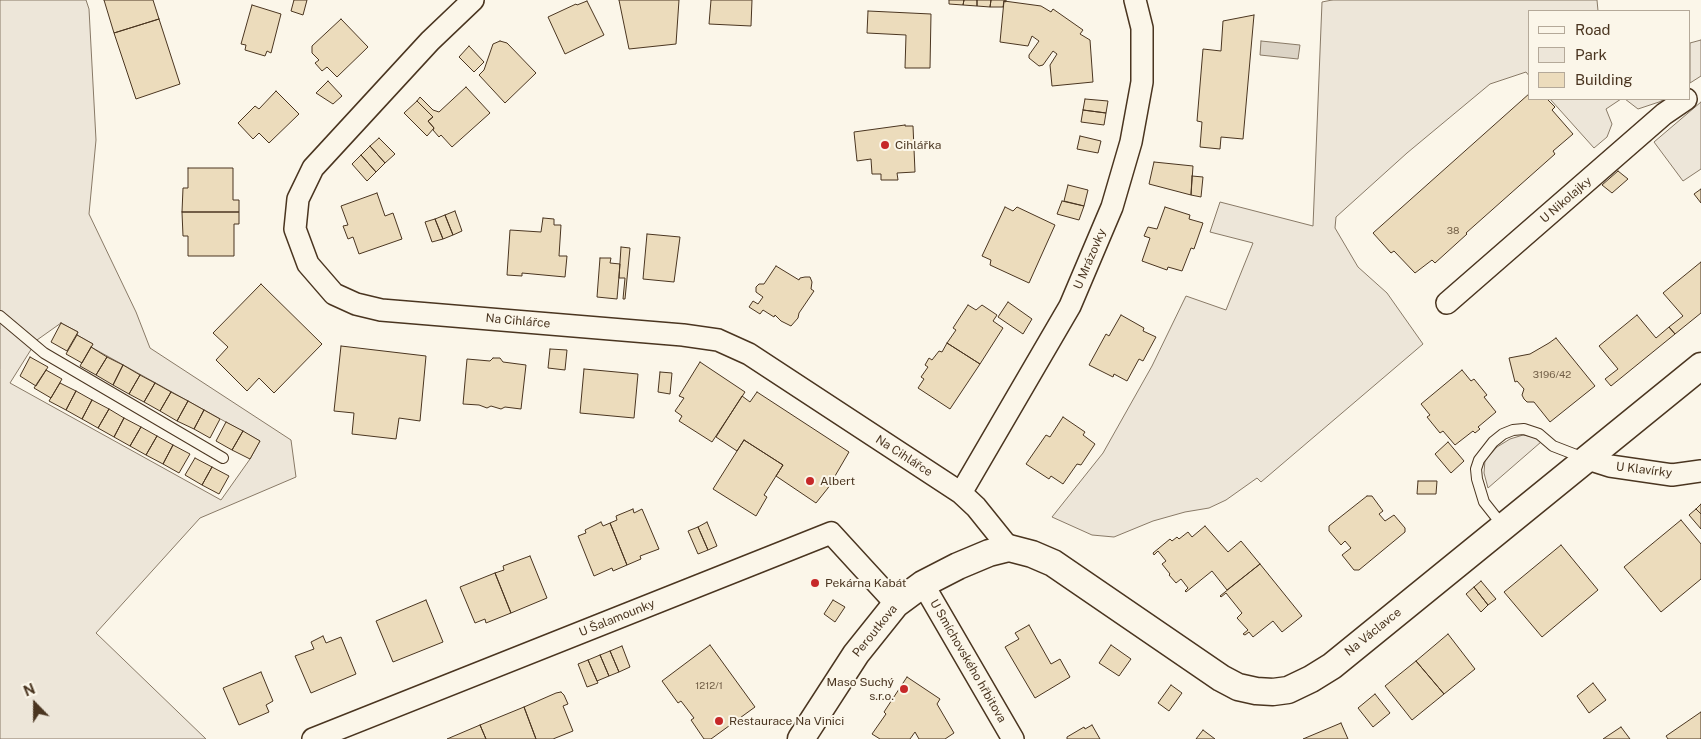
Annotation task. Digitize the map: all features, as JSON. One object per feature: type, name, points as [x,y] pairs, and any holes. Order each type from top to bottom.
[{"type":"street","name":"Na Cihlářce","points":[[473,0],[430,41],[313,168],[298,199],[295,229],[308,264],[334,294],[356,304],[381,310],[683,335],[718,340],[749,354],[961,493],[976,507],[1009,548]]},
{"type":"street","name":"U Mrázovky","points":[[961,493],[1070,306],[1112,207],[1131,142],[1142,82],[1142,28],[1136,0]]},
{"type":"street","name":"U Nikolajky","points":[[1448,304],[1664,114],[1685,100]]},
{"type":"street","name":"Na Václavce","points":[[1009,548],[1032,554],[1054,563],[1221,678],[1238,687],[1256,692],[1288,690],[1311,680],[1332,666],[1701,366]]},
{"type":"street","name":"U Klavírky","points":[[1588,459],[1610,466],[1672,475],[1701,471]]},
{"type":"street","name":"U Šalamounky","points":[[327,737],[832,533],[896,604]]},
{"type":"street","name":"Peroutkova","points":[[801,739],[856,654],[896,604],[923,584],[958,566],[989,553],[1009,548]]},
{"type":"street","name":"U Smíchovského hřbitova","points":[[923,584],[1012,739]]},
{"type":"lane","points":[[0,316],[44,353],[223,458]]},
{"type":"lane","points":[[1503,526],[1484,502],[1477,480],[1476,469],[1479,460],[1493,442],[1508,432],[1524,428],[1539,434],[1553,446],[1588,459]]},
{"type":"green space","points":[[0,0],[86,0],[89,9],[96,140],[89,214],[136,312],[150,348],[291,440],[296,477],[200,518],[96,633],[206,739],[0,739]],"holes":[[[61,323],[78,332],[77,335],[93,344],[91,347],[260,441],[250,459],[221,500],[10,383],[37,340]]]},
{"type":"green space","points":[[1332,0],[1597,0],[1598,10],[1528,10],[1528,74],[1526,72],[1490,84],[1407,153],[1336,217],[1335,228],[1358,267],[1387,293],[1423,344],[1261,482],[1257,478],[1226,500],[1209,508],[1185,512],[1153,521],[1114,537],[1092,535],[1052,517],[1103,453],[1152,366],[1186,296],[1226,310],[1253,243],[1210,232],[1220,202],[1313,226],[1322,2]]},
{"type":"green space","points":[[1701,40],[1701,76],[1691,82],[1691,43]]},
{"type":"green space","points":[[1551,100],[1620,100],[1606,109],[1612,124],[1607,137],[1594,148]]},
{"type":"green space","points":[[1626,100],[1663,100],[1659,102],[1638,109]]},
{"type":"green space","points":[[1701,102],[1701,169],[1683,181],[1654,142]]},
{"type":"green space","points":[[1523,435],[1534,437],[1541,442],[1488,488],[1484,473],[1485,460],[1497,447],[1510,439]]},
{"type":"shaded area","points":[[1261,41],[1300,45],[1298,59],[1260,55]]},
{"type":"building","points":[[104,0],[153,0],[159,19],[114,33]]},
{"type":"building","points":[[294,0],[307,0],[303,15],[291,11]]},
{"type":"building","points":[[619,0],[679,0],[676,44],[629,49]]},
{"type":"building","points":[[711,0],[752,0],[751,26],[709,24]]},
{"type":"building","points":[[949,0],[964,0],[963,5],[949,4]]},
{"type":"building","points":[[964,0],[977,0],[977,6],[963,5]]},
{"type":"building","points":[[977,0],[991,0],[990,7],[977,6]]},
{"type":"building","points":[[991,0],[1006,0],[1006,2],[1004,1],[1003,7],[990,7]]},
{"type":"building","points":[[587,1],[604,35],[565,54],[548,17]]},
{"type":"building","points":[[1004,1],[1041,6],[1051,12],[1053,9],[1083,30],[1080,34],[1090,40],[1093,82],[1052,86],[1050,65],[1057,54],[1053,51],[1043,65],[1039,66],[1029,58],[1029,55],[1039,41],[1032,36],[1028,46],[1000,42]]},
{"type":"building","points":[[252,5],[281,14],[271,53],[267,51],[265,56],[245,50],[246,45],[241,44]]},
{"type":"building","points":[[868,11],[931,14],[930,68],[905,68],[906,35],[867,33]]},
{"type":"building","points":[[1254,15],[1243,139],[1221,137],[1220,149],[1200,147],[1202,122],[1197,121],[1203,49],[1221,51],[1223,21]]},
{"type":"building","points":[[159,19],[180,84],[136,99],[114,33]]},
{"type":"building","points":[[341,19],[368,47],[337,77],[327,67],[322,71],[315,63],[319,60],[312,53],[312,46]]},
{"type":"building","points":[[500,41],[507,43],[536,73],[505,103],[479,75],[484,70],[493,44]]},
{"type":"building","points":[[469,46],[484,62],[474,72],[459,57]]},
{"type":"building","points":[[328,81],[342,96],[333,104],[316,93]]},
{"type":"building","points":[[466,87],[490,113],[452,147],[441,135],[439,137],[433,130],[434,128],[428,121],[433,117],[417,101],[420,97],[433,110],[439,112]]},
{"type":"building","points":[[276,91],[299,114],[269,143],[259,133],[253,139],[238,123],[255,106],[259,109]]},
{"type":"building","points":[[1528,95],[1528,100],[1548,100],[1555,107],[1552,110],[1573,134],[1553,151],[1555,154],[1435,263],[1432,260],[1415,273],[1394,251],[1391,253],[1373,233]]},
{"type":"building","points":[[1085,99],[1108,101],[1106,113],[1083,110]]},
{"type":"building","points":[[417,101],[433,117],[428,121],[434,128],[427,136],[404,113]]},
{"type":"building","points":[[1083,110],[1106,113],[1104,125],[1081,122]]},
{"type":"building","name":"Cihlářka","points":[[905,125],[913,126],[915,172],[897,173],[898,180],[881,180],[881,174],[872,174],[871,159],[857,161],[854,132]]},
{"type":"building","points":[[1080,136],[1101,141],[1098,153],[1077,149]]},
{"type":"building","points":[[379,138],[395,154],[385,163],[370,146]]},
{"type":"building","points":[[370,146],[385,163],[376,172],[361,155]]},
{"type":"building","points":[[361,155],[376,172],[367,181],[352,164]]},
{"type":"building","points":[[1154,162],[1193,166],[1191,195],[1149,184]]},
{"type":"building","points":[[188,168],[233,168],[233,200],[239,200],[239,212],[182,212],[183,188],[188,188]]},
{"type":"building","points":[[1618,171],[1628,179],[1612,193],[1602,185]]},
{"type":"building","points":[[1192,176],[1203,177],[1201,197],[1191,195]]},
{"type":"building","points":[[1068,185],[1088,190],[1084,206],[1064,201]]},
{"type":"building","points":[[1701,189],[1701,203],[1694,194]]},
{"type":"building","points":[[377,193],[385,216],[393,213],[402,239],[359,254],[353,237],[348,239],[343,226],[348,225],[341,206]]},
{"type":"building","points":[[1062,201],[1084,206],[1079,220],[1057,214]]},
{"type":"building","points":[[1005,207],[1013,211],[1017,207],[1055,225],[1029,283],[990,265],[991,260],[982,256]]},
{"type":"building","points":[[1165,207],[1190,215],[1189,219],[1203,223],[1194,249],[1191,248],[1182,271],[1168,267],[1167,270],[1142,261],[1150,238],[1144,236],[1148,227],[1157,229]]},
{"type":"building","points":[[455,211],[462,231],[453,235],[445,215]]},
{"type":"building","points":[[182,212],[239,212],[239,224],[234,224],[234,256],[188,256],[188,236],[183,236]]},
{"type":"building","points":[[445,215],[453,235],[443,239],[435,219]]},
{"type":"building","points":[[543,218],[554,219],[554,225],[561,225],[559,256],[567,256],[565,277],[522,273],[522,276],[507,275],[510,230],[541,232]]},
{"type":"building","points":[[435,219],[443,239],[432,242],[425,222]]},
{"type":"building","points":[[647,234],[680,237],[674,282],[643,279]]},
{"type":"building","points":[[621,247],[630,248],[625,299],[623,299],[625,278],[619,278]]},
{"type":"building","points":[[600,258],[611,258],[610,263],[620,264],[617,299],[597,297]]},
{"type":"building","points":[[1701,262],[1701,313],[1675,334],[1669,327],[1683,316],[1663,293]]},
{"type":"building","points":[[776,266],[799,280],[800,278],[810,277],[812,282],[811,289],[814,291],[791,326],[781,321],[775,315],[774,317],[763,310],[760,314],[749,307],[753,301],[758,304],[763,297],[756,292],[756,287],[759,284],[764,284]]},
{"type":"building","points":[[261,284],[322,344],[274,393],[259,378],[247,391],[216,360],[228,347],[213,333]]},
{"type":"building","points":[[1008,302],[1032,319],[1023,334],[998,317]]},
{"type":"building","points":[[968,305],[976,310],[982,305],[997,315],[993,321],[1003,328],[980,364],[947,343],[956,330],[953,328]]},
{"type":"building","points":[[1121,315],[1144,328],[1143,331],[1156,337],[1143,361],[1139,359],[1127,381],[1114,374],[1113,377],[1089,365],[1106,334],[1109,336]]},
{"type":"building","points":[[1637,315],[1656,338],[1669,327],[1675,334],[1611,386],[1605,379],[1618,369],[1599,346]]},
{"type":"building","points":[[61,323],[78,332],[67,351],[51,342]]},
{"type":"building","points":[[77,335],[93,344],[82,363],[66,354]]},
{"type":"building","points":[[1556,338],[1595,386],[1550,422],[1534,402],[1527,402],[1524,399],[1522,395],[1524,389],[1517,381],[1515,382],[1509,358],[1530,354]]},
{"type":"building","points":[[947,343],[980,364],[950,409],[918,388],[924,379],[921,377],[928,367],[925,365],[929,358],[932,360],[939,351],[942,352]]},
{"type":"building","points":[[341,346],[426,356],[420,421],[399,418],[396,439],[352,434],[354,413],[334,411]]},
{"type":"building","points":[[91,347],[107,357],[96,375],[80,366]]},
{"type":"building","points":[[550,349],[567,350],[565,370],[548,368]]},
{"type":"building","points":[[30,357],[48,367],[36,386],[20,376]]},
{"type":"building","points":[[107,357],[123,365],[113,385],[96,375]]},
{"type":"building","points":[[493,358],[500,358],[503,362],[526,365],[521,409],[505,407],[501,409],[491,406],[487,408],[479,405],[463,404],[467,359],[490,361]]},
{"type":"building","points":[[700,362],[745,392],[712,442],[679,421],[682,416],[675,411],[684,398],[679,396]]},
{"type":"building","points":[[123,365],[140,375],[129,394],[113,385]]},
{"type":"building","points":[[584,369],[638,374],[634,418],[580,413]]},
{"type":"building","points":[[46,370],[62,379],[51,398],[34,388]]},
{"type":"building","points":[[1462,370],[1471,381],[1474,379],[1487,395],[1484,397],[1496,412],[1478,427],[1480,429],[1475,433],[1473,431],[1455,445],[1443,431],[1440,433],[1427,417],[1430,415],[1421,404]]},
{"type":"building","points":[[660,372],[672,373],[670,394],[658,392]]},
{"type":"building","points":[[140,375],[155,383],[144,402],[129,394]]},
{"type":"building","points":[[60,383],[76,391],[66,410],[49,401]]},
{"type":"building","points":[[155,383],[171,392],[160,411],[144,402]]},
{"type":"building","points":[[76,391],[92,400],[82,419],[66,410]]},
{"type":"building","points":[[171,392],[188,401],[177,421],[160,411]]},
{"type":"building","points":[[757,392],[849,452],[828,488],[816,503],[776,476],[783,465],[744,440],[737,451],[716,437],[742,396],[750,402]]},
{"type":"building","points":[[92,400],[109,409],[98,428],[82,419]]},
{"type":"building","points":[[188,401],[204,410],[194,429],[177,421]]},
{"type":"building","points":[[109,409],[124,418],[114,437],[98,428]]},
{"type":"building","points":[[204,410],[220,419],[210,438],[194,429]]},
{"type":"building","points":[[1063,417],[1085,432],[1083,435],[1095,444],[1081,465],[1077,464],[1063,484],[1051,476],[1049,479],[1026,464],[1046,435],[1050,437]]},
{"type":"building","points":[[124,418],[141,427],[130,446],[114,437]]},
{"type":"building","points":[[226,422],[243,431],[232,450],[216,441]]},
{"type":"building","points":[[141,427],[157,436],[146,455],[130,446]]},
{"type":"building","points":[[243,431],[260,441],[250,459],[232,450]]},
{"type":"building","points":[[157,436],[173,445],[163,464],[146,455]]},
{"type":"building","points":[[744,440],[783,465],[764,495],[767,497],[756,516],[713,489]]},
{"type":"building","points":[[1448,442],[1464,461],[1451,473],[1435,454]]},
{"type":"building","points":[[173,445],[190,454],[179,473],[163,464]]},
{"type":"building","points":[[195,458],[212,467],[202,485],[185,475]]},
{"type":"building","points":[[212,467],[229,476],[219,494],[202,485]]},
{"type":"building","points":[[1418,481],[1437,481],[1436,494],[1417,494]]},
{"type":"building","points":[[1367,496],[1372,496],[1383,511],[1379,514],[1385,521],[1394,515],[1405,528],[1405,532],[1359,570],[1354,570],[1342,555],[1351,548],[1345,541],[1341,545],[1329,531],[1329,526]]},
{"type":"building","points":[[1701,504],[1701,514],[1696,509]]},
{"type":"building","points":[[633,509],[634,513],[642,509],[659,549],[640,556],[641,559],[627,565],[610,523],[617,520],[616,516]]},
{"type":"building","points":[[1696,509],[1701,514],[1701,529],[1689,515]]},
{"type":"building","points":[[1681,520],[1701,544],[1701,579],[1661,612],[1624,567]]},
{"type":"building","points":[[601,522],[603,526],[610,523],[627,565],[613,571],[612,568],[594,576],[578,536],[586,533],[585,530]]},
{"type":"building","points":[[707,522],[717,546],[708,550],[698,527]]},
{"type":"building","points":[[1205,526],[1228,552],[1241,541],[1260,564],[1227,590],[1212,571],[1186,592],[1188,588],[1181,579],[1176,583],[1169,575],[1162,564],[1166,561],[1158,551],[1154,555],[1153,553],[1170,539],[1172,541],[1177,537],[1179,539],[1188,532],[1192,537]]},
{"type":"building","points":[[698,527],[708,550],[698,554],[688,531]]},
{"type":"building","points":[[1561,545],[1598,590],[1542,637],[1504,592]]},
{"type":"building","points":[[530,556],[547,598],[511,613],[495,573],[504,570],[503,566]]},
{"type":"building","points":[[1260,564],[1302,616],[1282,632],[1273,621],[1253,637],[1249,632],[1245,635],[1243,634],[1248,630],[1237,618],[1242,613],[1226,593],[1220,596]]},
{"type":"building","points":[[495,573],[511,613],[486,623],[485,619],[475,623],[460,587]]},
{"type":"building","points":[[1481,581],[1496,599],[1488,605],[1474,587]]},
{"type":"building","points":[[1474,587],[1488,605],[1481,612],[1466,594]]},
{"type":"building","points":[[426,600],[443,642],[393,662],[376,621]]},
{"type":"building","points":[[833,600],[845,607],[835,622],[824,614]]},
{"type":"building","points":[[1029,625],[1051,664],[1060,659],[1070,677],[1035,698],[1005,647],[1019,639],[1015,633]]},
{"type":"building","points":[[1448,634],[1475,669],[1444,694],[1416,661]]},
{"type":"building","points":[[323,636],[326,643],[341,637],[356,674],[311,693],[295,656],[314,649],[311,642]]},
{"type":"building","points":[[710,645],[755,707],[711,739],[704,739],[691,720],[694,718],[681,701],[678,703],[662,681]]},
{"type":"building","points":[[1111,645],[1131,659],[1119,676],[1099,663]]},
{"type":"building","points":[[622,646],[630,667],[619,672],[610,651]]},
{"type":"building","points":[[610,651],[619,672],[609,676],[600,655]]},
{"type":"building","points":[[600,655],[609,676],[597,681],[588,660]]},
{"type":"building","points":[[588,660],[598,683],[587,687],[578,664]]},
{"type":"building","points":[[1416,661],[1444,694],[1412,720],[1385,686]]},
{"type":"building","points":[[261,672],[273,701],[266,705],[269,712],[239,725],[223,688]]},
{"type":"building","points":[[907,677],[940,699],[937,704],[954,733],[945,739],[919,739],[915,732],[910,739],[880,739],[872,734]]},
{"type":"building","points":[[1593,683],[1606,700],[1589,713],[1577,696]]},
{"type":"building","points":[[1171,685],[1182,693],[1169,711],[1158,703]]},
{"type":"building","points":[[561,692],[568,704],[563,706],[573,731],[553,739],[536,739],[524,707]]},
{"type":"building","points":[[1375,694],[1390,713],[1373,727],[1358,708]]},
{"type":"building","points":[[524,707],[536,739],[486,739],[480,725]]},
{"type":"building","points":[[1701,712],[1701,739],[1668,739],[1666,736]]},
{"type":"building","points":[[1341,723],[1348,739],[1303,739]]},
{"type":"building","points":[[480,725],[486,739],[447,739]]},
{"type":"building","points":[[1092,725],[1100,739],[1067,739],[1067,737],[1084,727],[1085,729]]},
{"type":"building","points":[[1621,727],[1630,739],[1603,739]]},
{"type":"building","points":[[1203,730],[1215,739],[1196,739]]},
{"type":"place","name":"Cihlářka","points":[[885,145]]},
{"type":"place","name":"Albert","points":[[810,481]]},
{"type":"place","name":"Pekárna Kabát","points":[[815,583]]},
{"type":"place","name":"Maso Suchý s.r.o.","points":[[904,689]]},
{"type":"place","name":"Restaurace Na Vinici","points":[[719,721]]}]
